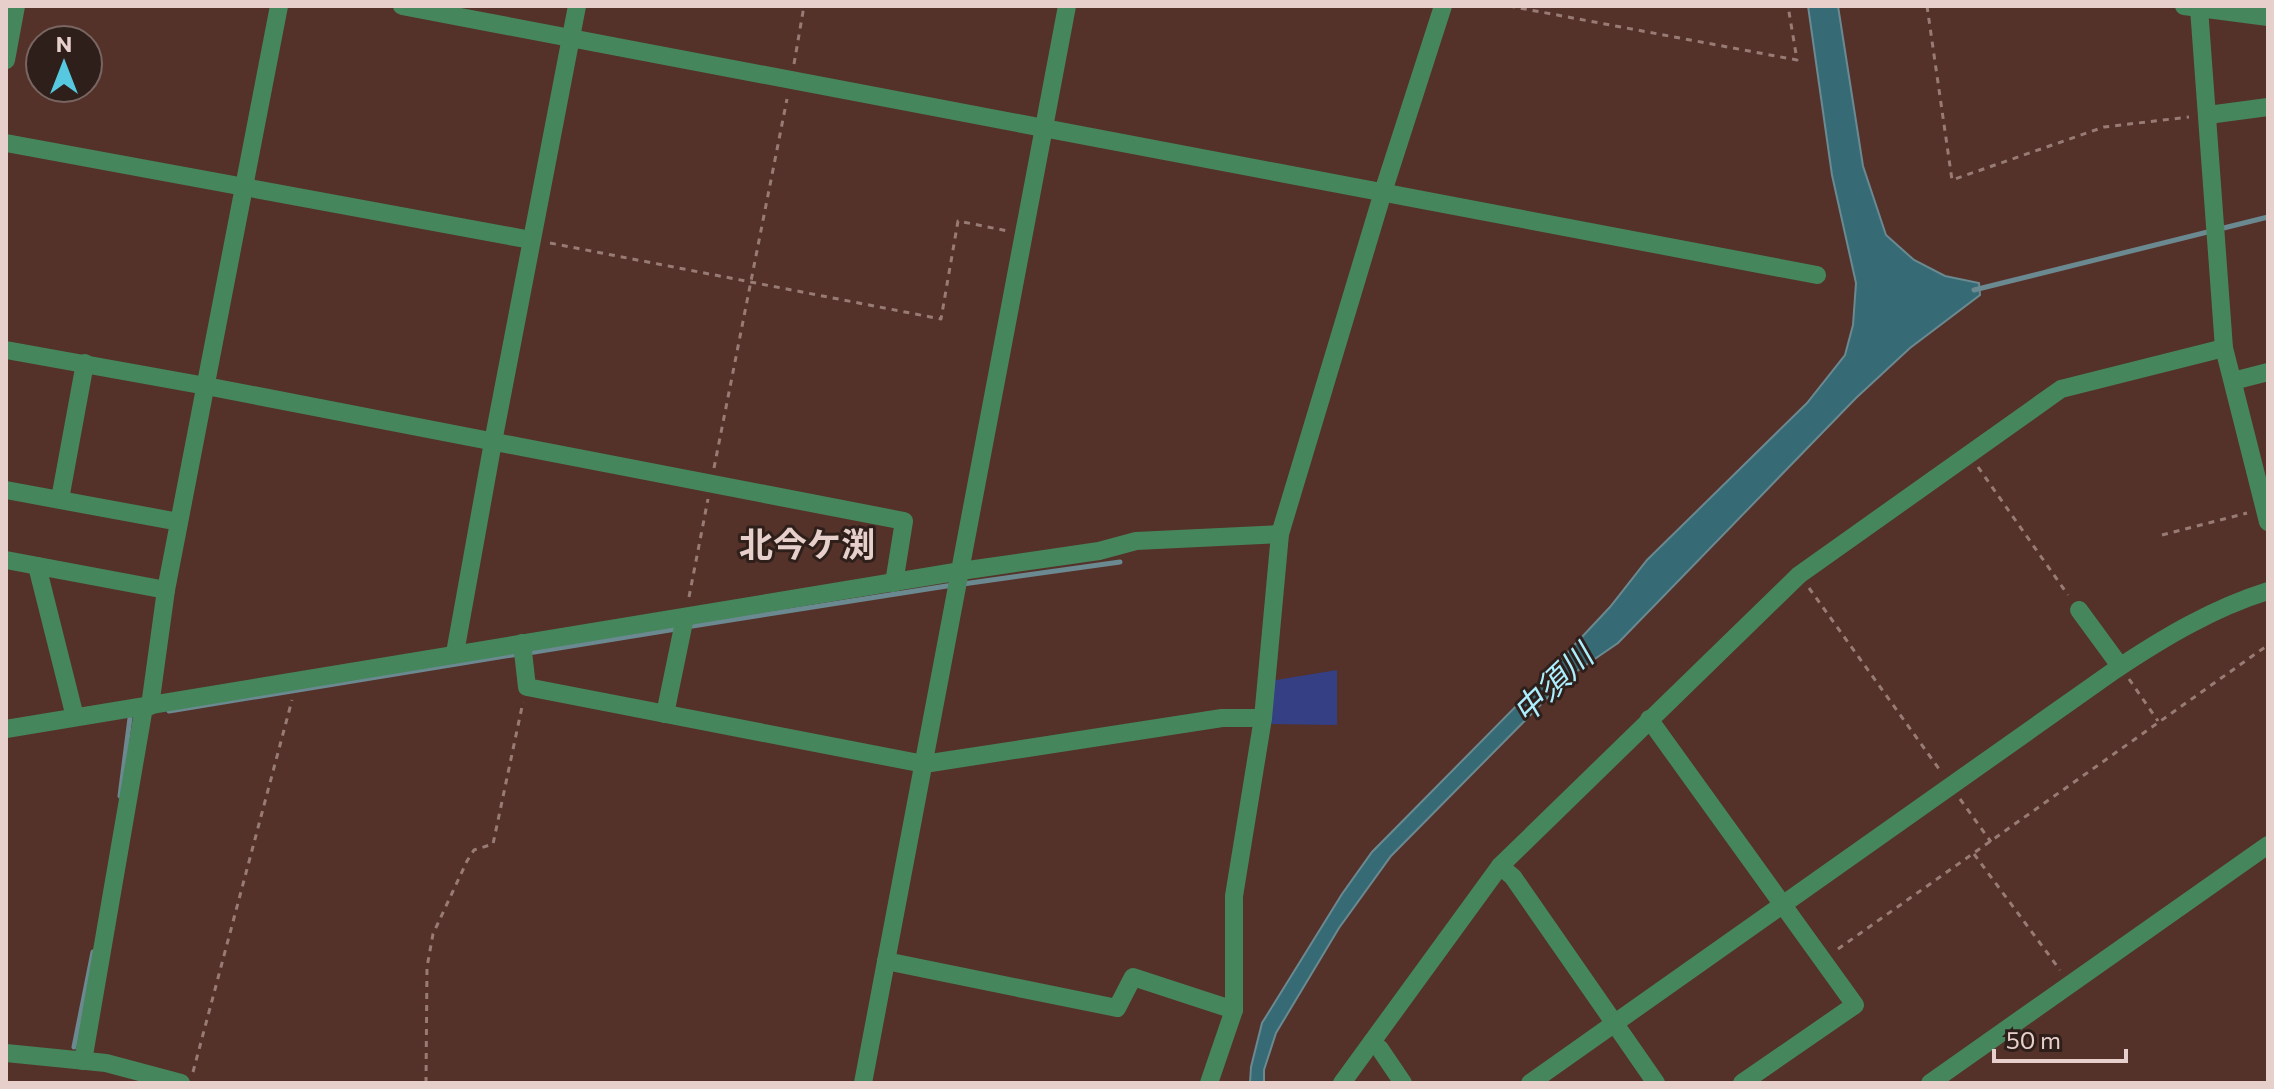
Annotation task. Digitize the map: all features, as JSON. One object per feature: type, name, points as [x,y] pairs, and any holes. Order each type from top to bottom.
[{"type":"street","points":[[6,60],[16,6]]},
{"type":"street","points":[[83,1061],[166,590],[279,6]]},
{"type":"street","points":[[402,6],[1817,275]]},
{"type":"street","points":[[455,653],[577,6]]},
{"type":"street","points":[[863,1083],[1067,6]]},
{"type":"street","points":[[1209,1083],[1234,1010],[1234,896],[1263,718],[1280,534],[1383,192],[1443,6]]},
{"type":"street","points":[[2267,513],[2224,348],[2208,115],[2192,7],[2268,17]]},
{"type":"street","points":[[2208,115],[2268,107]]},
{"type":"street","points":[[6,143],[531,240]]},
{"type":"street","points":[[1342,1083],[1500,866],[1799,575],[2061,389],[2224,348]]},
{"type":"street","points":[[6,350],[904,521],[894,583]]},
{"type":"street","points":[[60,499],[85,363]]},
{"type":"street","points":[[2233,381],[2268,372]]},
{"type":"street","points":[[6,490],[179,522]]},
{"type":"street","points":[[6,729],[455,653],[1099,551],[1136,541],[1280,534]]},
{"type":"street","points":[[6,560],[166,590]]},
{"type":"street","points":[[37,566],[75,717]]},
{"type":"street","points":[[1530,1083],[2120,666],[2168,636],[2235,601],[2268,591]]},
{"type":"street","points":[[2079,610],[2120,666]]},
{"type":"street","points":[[665,714],[685,617]]},
{"type":"street","points":[[522,643],[527,687],[924,764],[1222,718],[1263,718]]},
{"type":"street","points":[[1649,719],[1855,1005],[1742,1083]]},
{"type":"street","points":[[1930,1083],[2268,845]]},
{"type":"street","points":[[1500,866],[1513,877],[1656,1083]]},
{"type":"street","points":[[886,961],[1117,1008],[1133,977],[1234,1010]]},
{"type":"street","points":[[1372,1042],[1403,1083]]},
{"type":"street","points":[[6,1053],[83,1061],[145,1072],[181,1083]]},
{"type":"path","points":[[685,617],[804,6]]},
{"type":"path","points":[[1509,6],[1797,60],[1788,6]]},
{"type":"path","points":[[1927,6],[1952,180],[2104,127],[2208,115]]},
{"type":"path","points":[[531,240],[941,319],[958,221],[1023,234]]},
{"type":"path","points":[[1969,454],[2079,610]]},
{"type":"path","points":[[2162,535],[2267,513]]},
{"type":"path","points":[[1799,575],[1991,842]]},
{"type":"path","points":[[1822,960],[2268,645]]},
{"type":"path","points":[[2120,666],[2158,721]]},
{"type":"path","points":[[190,1083],[298,680]]},
{"type":"path","points":[[426,1083],[427,967],[433,934],[474,850],[493,844],[527,687]]},
{"type":"path","points":[[1974,854],[2070,985]]},
{"type":"shaded area","points":[[1337,670],[1337,725],[1268,724],[1270,681]]},
{"type":"water","name":"中須川","points":[[1808,6],[1838,6],[1863,166],[1886,235],[1914,260],[1945,276],[1979,283],[1980,295],[1910,348],[1856,398],[1618,643],[1567,678],[1391,856],[1339,928],[1276,1033],[1264,1070],[1264,1083],[1250,1083],[1262,1023],[1342,894],[1372,852],[1535,687],[1610,607],[1647,560],[1807,403],[1845,355],[1853,325],[1856,283],[1832,175]]},
{"type":"waterway","points":[[1974,290],[2268,217]]},
{"type":"waterway","points":[[963,584],[1120,562]]},
{"type":"waterway","points":[[686,627],[953,585]]},
{"type":"waterway","points":[[528,653],[676,629]]},
{"type":"waterway","points":[[169,711],[518,654]]},
{"type":"waterway","points":[[120,796],[130,718]]},
{"type":"waterway","points":[[74,1047],[93,952]]},
{"type":"district","name":"北今ケ渕","points":[[807,545]]}]
